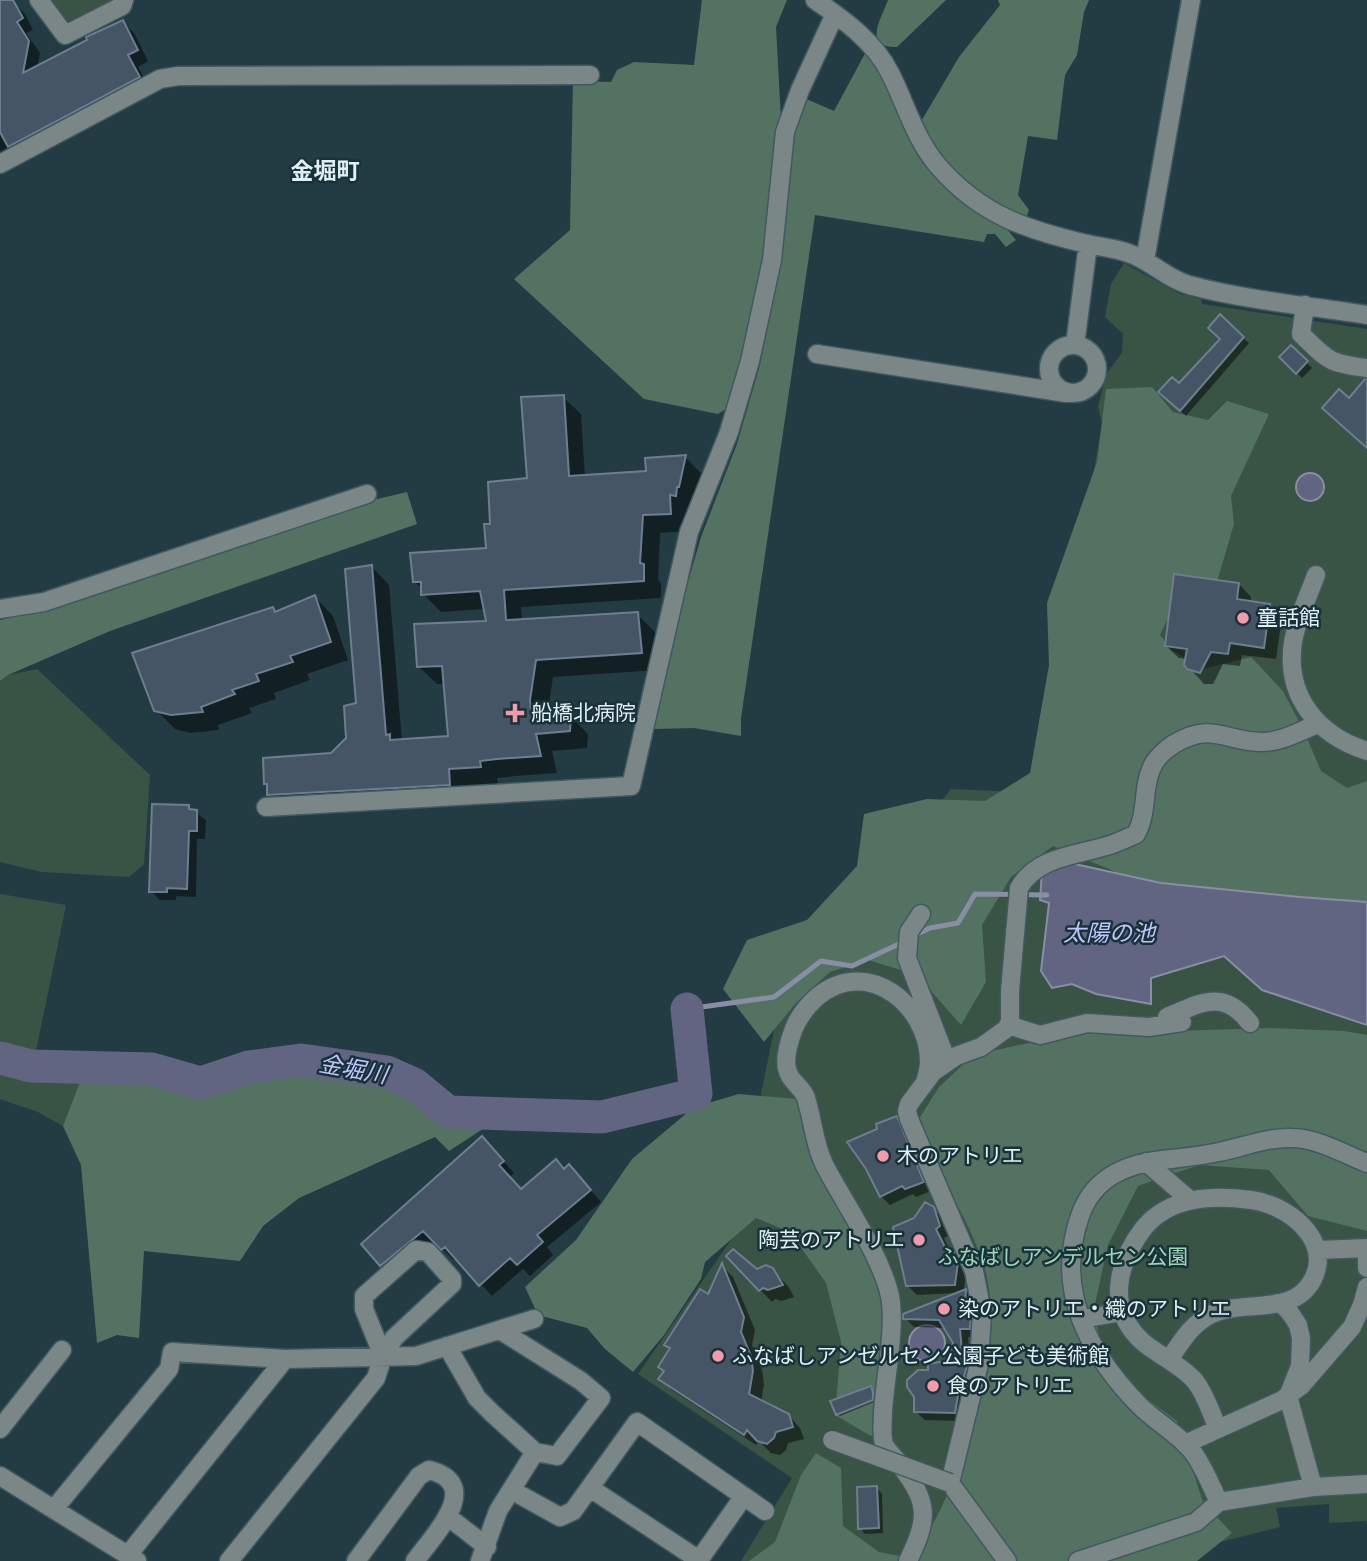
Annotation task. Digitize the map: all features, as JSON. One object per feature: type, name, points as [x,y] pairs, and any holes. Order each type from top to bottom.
[{"type":"street","points":[[39,0],[65,35],[122,6],[124,0]]},
{"type":"street","points":[[815,0],[835,13],[872,46],[889,71],[914,129],[939,166],[979,203],[1010,222],[1127,252],[1186,284],[1367,315]]},
{"type":"street","points":[[1144,260],[1191,0]]},
{"type":"street","points":[[266,807],[631,786],[689,532],[729,432],[750,362],[772,260],[785,132],[800,90],[835,13]]},
{"type":"street","points":[[0,164],[160,79],[178,76],[590,75]]},
{"type":"street","points":[[1075,345],[1088,244]]},
{"type":"street","points":[[1305,305],[1301,334],[1329,360],[1367,368]]},
{"type":"street","points":[[817,354],[1066,393],[1074,394],[1089,387],[1097,374],[1095,358],[1083,346],[1060,348],[1050,361],[1048,369],[1053,384],[1066,393]]},
{"type":"street","points":[[0,609],[44,602],[367,494]]},
{"type":"street","points":[[1316,575],[1299,619],[1291,658],[1293,678],[1308,713],[1318,723],[1342,742],[1367,751]]},
{"type":"street","points":[[950,1483],[979,1364],[982,1312],[974,1271],[909,1119],[909,1104],[933,1072],[1006,1029],[1011,1015],[1010,991],[1019,888],[1027,876],[1048,862],[1111,845],[1136,834],[1141,822],[1151,768],[1158,757],[1186,737],[1216,733],[1261,742],[1282,740],[1318,723]]},
{"type":"street","points":[[921,914],[909,932],[907,958],[947,1062]]},
{"type":"street","points":[[908,1561],[921,1526],[924,1504],[916,1486],[884,1445],[885,1380],[892,1316],[890,1296],[883,1272],[823,1162],[812,1128],[806,1096],[788,1072],[787,1046],[801,1014],[824,991],[852,980],[883,986],[912,1013],[923,1029],[929,1063],[925,1083]]},
{"type":"street","points":[[1008,1025],[1040,1035],[1087,1023],[1149,1027],[1175,1020],[1215,1000],[1233,1005],[1250,1023]]},
{"type":"street","points":[[1219,1502],[1194,1453],[1142,1408],[1091,1343],[1072,1287],[1070,1254],[1083,1207],[1107,1177],[1123,1168],[1146,1162],[1199,1156],[1271,1140],[1293,1138],[1312,1142],[1367,1163]]},
{"type":"street","points":[[1146,1162],[1190,1200]]},
{"type":"street","points":[[1169,1360],[1189,1331],[1211,1314],[1221,1310],[1278,1303],[1302,1294],[1313,1280],[1317,1269],[1318,1250],[1305,1229],[1278,1208],[1255,1200],[1202,1198],[1178,1203],[1162,1211],[1147,1224],[1126,1252],[1119,1282],[1122,1312],[1132,1331],[1145,1344],[1189,1375],[1203,1393],[1218,1429]]},
{"type":"street","points":[[1318,1250],[1367,1248],[1367,1268]]},
{"type":"street","points":[[229,1561],[376,1378],[383,1356],[394,1338],[452,1284],[452,1279],[428,1252],[416,1250],[364,1296],[363,1309],[383,1356]]},
{"type":"street","points":[[1185,1444],[1288,1396],[1352,1327],[1363,1304],[1367,1287]]},
{"type":"street","points":[[1278,1303],[1291,1314],[1298,1325],[1301,1338],[1300,1366],[1288,1396],[1313,1487]]},
{"type":"street","points":[[1082,1319],[1122,1312]]},
{"type":"street","points":[[54,1509],[169,1369],[172,1352],[285,1359],[416,1356],[534,1319]]},
{"type":"street","points":[[447,1346],[477,1398],[535,1452],[557,1457],[601,1398],[581,1381],[500,1330]]},
{"type":"street","points":[[0,1429],[62,1350]]},
{"type":"street","points":[[0,1476],[132,1558],[285,1359]]},
{"type":"street","points":[[512,1490],[560,1517],[573,1511],[637,1422],[765,1511]]},
{"type":"street","points":[[832,1440],[950,1483],[1007,1561]]},
{"type":"street","points":[[485,1556],[498,1511],[535,1452]]},
{"type":"street","points":[[356,1561],[424,1471],[429,1470],[440,1475],[452,1486],[455,1497],[447,1516],[415,1561]]},
{"type":"street","points":[[1078,1561],[1196,1522],[1219,1502],[1313,1487],[1367,1484]]},
{"type":"street","points":[[590,1488],[699,1560],[744,1496]]},
{"type":"street","points":[[447,1516],[485,1556]]},
{"type":"green space","points":[[47,0],[116,0],[69,26]]},
{"type":"green space","points":[[702,0],[787,0],[776,27],[781,120],[764,257],[729,407],[718,414],[644,399],[514,279],[570,230],[573,81],[611,82],[617,70],[634,62],[694,65]]},
{"type":"green space","points":[[888,0],[946,0],[897,47],[886,46],[877,38],[879,23]]},
{"type":"green space","points":[[998,0],[1089,0],[1084,12],[1077,55],[1065,75],[1057,140],[1028,136],[1018,195],[1029,210],[1026,218],[981,197],[943,164],[919,125],[959,57],[1000,5]]},
{"type":"green space","points":[[868,48],[975,207],[1006,228],[1016,240],[1006,247],[995,234],[987,234],[984,242],[815,215],[741,718],[741,736],[694,728],[654,729],[685,592],[701,537],[737,444],[760,365],[780,264],[790,134],[804,98],[834,111]]},
{"type":"green space","name":"ふなばしアンデルセン公園","points":[[1124,263],[1180,294],[1201,299],[1202,304],[1367,329],[1367,1526],[1366,1521],[1329,1523],[1329,1504],[1276,1508],[1280,1527],[1161,1557],[1159,1561],[741,1561],[792,1478],[638,1374],[767,1188],[755,1123],[780,1001],[951,789],[1038,793],[1102,424],[1098,407],[1106,374],[1122,353],[1123,334],[1105,317],[1111,284]]},
{"type":"green space","points":[[1152,387],[1173,412],[1208,420],[1227,401],[1269,414],[1231,496],[1234,524],[1216,585],[1184,586],[1160,635],[1172,650],[1203,669],[1251,657],[1283,691],[1321,771],[1347,788],[1367,781],[1367,906],[1235,904],[1121,874],[1053,846],[1011,877],[982,925],[986,982],[961,1025],[917,975],[868,960],[830,972],[796,1003],[764,1042],[723,989],[747,940],[807,920],[857,866],[864,814],[927,799],[985,801],[1030,773],[1049,665],[1047,603],[1097,462],[1106,389]]},
{"type":"green space","points":[[407,492],[417,524],[110,631],[8,675],[0,681],[0,620],[46,608],[369,501]]},
{"type":"green space","points":[[37,669],[150,775],[144,864],[129,877],[42,872],[0,862],[0,681],[8,675]]},
{"type":"green space","points":[[0,894],[66,905],[34,1061],[0,1052]]},
{"type":"green space","points":[[1271,1028],[1344,1031],[1367,1035],[1367,1231],[1308,1216],[1269,1170],[1199,1165],[1138,1186],[1108,1245],[1093,1313],[1105,1355],[1146,1398],[1177,1421],[1203,1502],[1232,1533],[1197,1561],[749,1561],[775,1542],[801,1475],[816,1453],[841,1468],[843,1526],[879,1552],[910,1558],[934,1521],[965,1452],[983,1390],[989,1358],[990,1295],[977,1247],[917,1122],[939,1087],[973,1055],[1070,1034]]},
{"type":"green space","points":[[0,1062],[32,1070],[83,1074],[63,1126],[38,1112],[0,1099]]},
{"type":"green space","points":[[301,1068],[386,1078],[451,1120],[486,1119],[486,1127],[449,1151],[435,1137],[299,1198],[263,1226],[240,1261],[144,1251],[139,1338],[117,1335],[97,1343],[81,1165],[63,1126],[83,1074],[132,1073],[207,1090],[252,1071]]},
{"type":"green space","points":[[739,1094],[797,1099],[820,1134],[880,1257],[888,1422],[871,1436],[835,1415],[841,1342],[826,1283],[790,1232],[756,1218],[705,1262],[701,1279],[664,1335],[633,1372],[605,1349],[587,1328],[538,1315],[525,1287],[576,1240],[632,1159],[694,1107]]},
{"type":"water","points":[[1310,473],[1320,477],[1324,487],[1320,497],[1310,501],[1300,497],[1296,487],[1300,477]]},
{"type":"water","name":"太陽の池","points":[[1043,857],[1161,883],[1367,902],[1367,1025],[1262,990],[1224,956],[1151,978],[1151,1004],[1096,994],[1072,984],[1052,988],[1041,971],[1049,903],[1040,900]]},
{"type":"water","points":[[927,1325],[940,1330],[945,1343],[940,1356],[927,1361],[914,1356],[909,1343],[914,1330]]},
{"type":"building","points":[[0,0],[13,0],[23,18],[17,22],[29,41],[23,73],[87,40],[86,37],[123,20],[138,50],[128,55],[140,77],[8,147],[0,132]]},
{"type":"building","points":[[1220,314],[1244,337],[1180,411],[1158,392],[1172,377],[1179,383],[1220,339],[1208,328]]},
{"type":"building","points":[[1291,345],[1308,361],[1296,374],[1279,357]]},
{"type":"building","points":[[1365,379],[1367,448],[1322,408],[1339,389],[1349,398]]},
{"type":"building","points":[[564,395],[569,476],[646,471],[645,458],[686,455],[679,487],[676,496],[670,495],[671,514],[643,515],[640,563],[644,564],[644,581],[504,590],[506,620],[638,612],[642,653],[536,660],[530,700],[532,718],[571,714],[570,731],[536,734],[541,756],[480,761],[481,767],[449,769],[450,785],[267,795],[263,758],[331,753],[346,738],[344,706],[356,703],[345,569],[372,565],[386,735],[390,734],[390,740],[448,736],[442,666],[417,667],[414,624],[486,621],[480,591],[421,595],[421,582],[413,582],[410,553],[486,548],[484,524],[490,524],[488,482],[527,478],[521,397]]},
{"type":"building","name":"童話館","points":[[1174,574],[1239,583],[1237,599],[1270,604],[1264,648],[1230,643],[1228,654],[1211,652],[1200,673],[1187,669],[1184,665],[1187,649],[1165,646]]},
{"type":"building","points":[[315,595],[331,642],[290,656],[293,662],[256,674],[259,681],[232,690],[235,694],[201,707],[203,712],[171,715],[154,711],[132,653],[273,607],[275,612]]},
{"type":"building","points":[[152,804],[189,805],[189,809],[197,810],[197,831],[189,831],[187,889],[167,888],[167,892],[149,892]]},
{"type":"building","name":"木のアトリエ","points":[[897,1116],[924,1182],[905,1189],[902,1186],[880,1197],[866,1169],[847,1142],[877,1129],[876,1124]]},
{"type":"building","points":[[482,1136],[504,1161],[499,1165],[521,1189],[556,1159],[564,1169],[569,1164],[591,1190],[537,1235],[543,1242],[517,1265],[510,1258],[479,1286],[445,1247],[441,1250],[423,1231],[380,1266],[361,1244]]},
{"type":"building","name":"陶芸のアトリエ","points":[[925,1202],[934,1207],[940,1226],[936,1229],[947,1251],[954,1252],[958,1262],[955,1285],[906,1286],[893,1227],[914,1218]]},
{"type":"building","points":[[733,1249],[757,1269],[766,1265],[773,1268],[783,1285],[759,1291],[726,1256]]},
{"type":"building","points":[[722,1263],[744,1317],[741,1332],[751,1356],[753,1371],[749,1394],[789,1414],[793,1427],[776,1432],[767,1444],[757,1441],[747,1430],[744,1435],[658,1379],[664,1371],[658,1367],[670,1348],[664,1345],[700,1289],[708,1294]]},
{"type":"building","points":[[966,1289],[965,1307],[969,1307],[971,1313],[970,1329],[960,1329],[963,1362],[968,1362],[960,1384],[955,1413],[914,1412],[914,1397],[907,1387],[907,1380],[918,1370],[928,1370],[928,1364],[945,1361],[953,1343],[939,1320],[903,1319],[903,1314]]},
{"type":"building","points":[[871,1386],[873,1400],[836,1415],[830,1401]]},
{"type":"building","points":[[877,1486],[879,1528],[858,1529],[857,1487]]},
{"type":"waterway","points":[[915,935],[930,928],[958,923],[975,894],[1047,895]]},
{"type":"waterway","points":[[687,1009],[774,997],[821,961],[852,966],[903,942]]},
{"type":"waterway","name":"金堀川","points":[[0,1058],[31,1066],[152,1069],[201,1083],[249,1067],[301,1060],[387,1072],[414,1084],[448,1112],[602,1117],[696,1094],[687,1009]]},
{"type":"place","name":"童話館","points":[[1243,618]]},
{"type":"place","name":"船橋北病院","points":[[515,713]]},
{"type":"place","name":"木のアトリエ","points":[[883,1156]]},
{"type":"place","name":"陶芸のアトリエ","points":[[919,1240]]},
{"type":"place","name":"染のアトリエ・織のアトリエ","points":[[944,1309]]},
{"type":"place","name":"ふなばしアンゼルセン公園子ども美術館","points":[[718,1356]]},
{"type":"place","name":"食のアトリエ","points":[[933,1386]]},
{"type":"district","name":"金堀町","points":[[325,171]]}]
